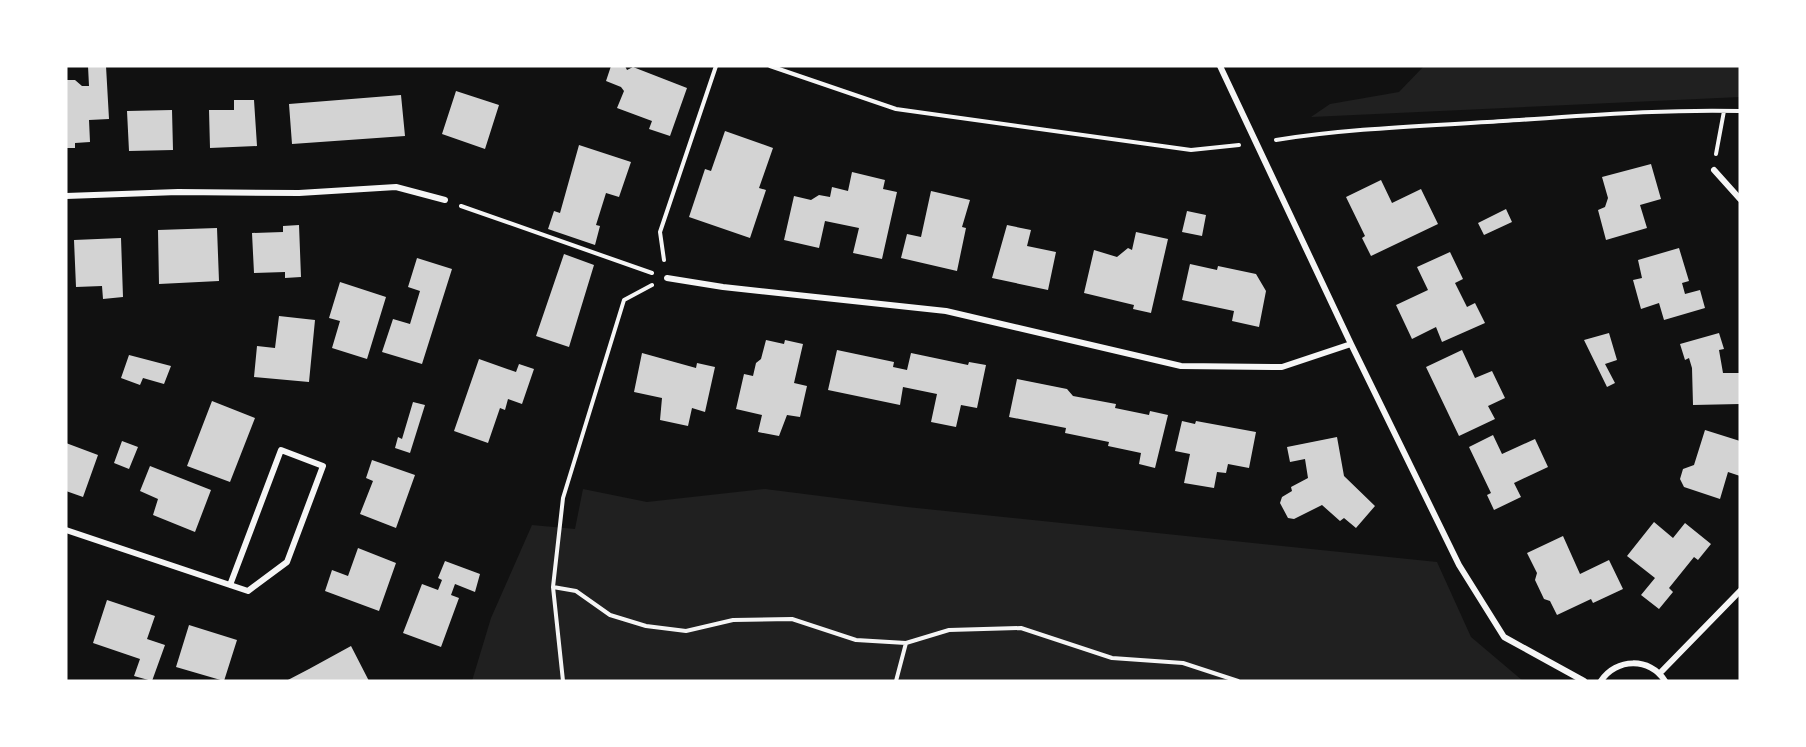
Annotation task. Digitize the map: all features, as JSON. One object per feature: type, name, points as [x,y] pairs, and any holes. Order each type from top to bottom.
[{"type":"street","points":[[1220,66],[1351,344],[1459,565],[1504,637],[1584,681]]},
{"type":"street","points":[[1714,170],[1740,199]]},
{"type":"street","points":[[66,196],[178,192],[299,193],[396,187],[445,200]]},
{"type":"street","points":[[667,278],[723,287],[946,311],[1181,366],[1282,367],[1351,344]]},
{"type":"street","points":[[66,530],[230,585],[248,591],[287,562],[323,466],[281,450],[230,585]]},
{"type":"street","points":[[1660,673],[1740,591]]},
{"type":"street","points":[[1601,681],[1606,674],[1618,666],[1632,663],[1646,665],[1660,673],[1665,681]]},
{"type":"path","points":[[667,278],[660,232],[716,66]]},
{"type":"path","points":[[770,66],[789,73]]},
{"type":"path","points":[[1714,170],[1724,111]]},
{"type":"path","points":[[445,200],[667,278]]},
{"type":"path","points":[[563,681],[553,587],[563,498],[624,300],[667,278]]},
{"type":"path","points":[[553,587],[576,591],[610,615],[646,626],[686,631],[734,620],[792,620],[856,640],[906,643],[949,630],[1021,628],[1112,658],[1183,663],[1238,681]]},
{"type":"path","points":[[896,681],[906,643]]},
{"type":"shaded area","points":[[1424,66],[1740,66],[1740,97],[1311,117],[1330,104],[1399,92]]},
{"type":"shaded area","points":[[583,489],[647,502],[765,489],[907,507],[1437,562],[1471,637],[1523,681],[472,681],[491,618],[532,525],[575,529]]},
{"type":"building","points":[[88,66],[106,66],[109,119],[89,120],[90,142],[75,143],[75,148],[66,148],[66,80],[75,80],[82,86],[89,86]]},
{"type":"building","points":[[611,66],[625,66],[627,70],[633,67],[687,88],[670,136],[649,129],[652,121],[617,108],[624,91],[621,87],[606,81]]},
{"type":"building","points":[[456,91],[499,105],[485,149],[442,134]]},
{"type":"building","points":[[401,95],[405,136],[292,144],[289,104]]},
{"type":"building","points":[[234,100],[254,100],[257,146],[210,148],[209,110],[234,110]]},
{"type":"building","points":[[172,110],[173,150],[129,151],[127,111]]},
{"type":"building","points":[[725,131],[773,148],[759,188],[766,190],[750,238],[689,217],[705,169],[711,171]]},
{"type":"building","points":[[579,145],[631,162],[619,197],[606,193],[596,225],[600,226],[595,245],[548,229],[554,211],[560,213]]},
{"type":"building","points":[[1651,164],[1661,199],[1640,205],[1647,228],[1606,240],[1598,210],[1605,207],[1608,198],[1602,177]]},
{"type":"building","points":[[852,172],[885,180],[883,189],[897,192],[882,259],[853,253],[859,228],[825,221],[819,248],[784,240],[794,196],[811,200],[819,195],[830,197],[832,187],[848,191]]},
{"type":"building","points":[[1381,180],[1392,203],[1421,189],[1438,224],[1371,256],[1362,238],[1365,236],[1346,197]]},
{"type":"building","points":[[931,191],[970,200],[962,227],[966,228],[957,271],[901,258],[907,234],[921,237]]},
{"type":"building","points":[[1506,209],[1512,222],[1484,235],[1478,223]]},
{"type":"building","points":[[1187,211],[1206,215],[1202,236],[1182,232]]},
{"type":"building","points":[[299,225],[301,277],[285,278],[285,272],[254,273],[252,233],[283,232],[283,226]]},
{"type":"building","points":[[1007,225],[1031,230],[1027,246],[1056,252],[1048,290],[992,278]]},
{"type":"building","points":[[217,228],[219,281],[159,284],[158,230]]},
{"type":"building","points":[[1136,232],[1168,239],[1151,313],[1133,309],[1134,305],[1084,293],[1094,250],[1117,257],[1128,248],[1132,250]]},
{"type":"building","points":[[121,238],[123,297],[103,299],[102,286],[76,287],[74,240]]},
{"type":"building","points":[[1679,248],[1689,281],[1682,283],[1685,294],[1700,290],[1705,308],[1664,320],[1659,303],[1641,309],[1633,280],[1642,278],[1638,260]]},
{"type":"building","points":[[1450,252],[1463,279],[1455,283],[1467,307],[1475,303],[1485,323],[1442,342],[1436,327],[1412,339],[1396,305],[1428,290],[1417,267]]},
{"type":"building","points":[[564,254],[594,265],[569,347],[536,336]]},
{"type":"building","points":[[417,258],[452,269],[422,364],[382,352],[393,319],[410,324],[420,291],[408,287]]},
{"type":"building","points":[[1190,264],[1217,270],[1218,266],[1256,274],[1266,291],[1259,327],[1232,321],[1234,311],[1182,300]]},
{"type":"building","points":[[340,282],[386,297],[367,359],[332,348],[340,321],[329,318]]},
{"type":"building","points":[[279,316],[315,320],[309,382],[254,377],[257,346],[275,348]]},
{"type":"building","points":[[1609,333],[1617,360],[1605,364],[1615,383],[1607,387],[1584,340]]},
{"type":"building","points":[[1719,333],[1724,349],[1719,350],[1723,373],[1740,373],[1740,404],[1693,405],[1692,368],[1689,358],[1685,360],[1680,344]]},
{"type":"building","points":[[766,340],[784,344],[785,340],[803,344],[794,383],[807,386],[800,417],[787,415],[779,436],[758,432],[762,415],[736,409],[744,374],[753,376]]},
{"type":"building","points":[[837,350],[894,362],[893,367],[907,370],[911,353],[968,365],[969,362],[986,365],[977,408],[961,405],[956,427],[931,422],[937,394],[903,387],[900,405],[828,390]]},
{"type":"building","points":[[1462,350],[1475,378],[1492,371],[1505,398],[1488,406],[1495,419],[1459,436],[1426,367]]},
{"type":"building","points":[[642,353],[696,368],[697,363],[715,367],[705,412],[692,408],[688,426],[660,420],[662,398],[634,392]]},
{"type":"building","points":[[129,355],[171,366],[164,384],[143,378],[140,385],[121,378]]},
{"type":"building","points":[[479,359],[516,372],[519,364],[534,369],[522,404],[508,399],[505,410],[500,408],[488,443],[454,431]]},
{"type":"building","points":[[1017,379],[1067,389],[1073,396],[1116,404],[1115,408],[1149,415],[1150,411],[1168,415],[1155,468],[1139,464],[1141,453],[1108,446],[1109,442],[1065,433],[1066,428],[1009,417]]},
{"type":"building","points":[[212,401],[255,418],[230,482],[187,466]]},
{"type":"building","points":[[413,402],[425,405],[410,453],[395,448],[398,437],[402,439]]},
{"type":"building","points":[[1182,421],[1195,424],[1196,421],[1256,432],[1249,468],[1228,464],[1226,473],[1217,472],[1214,488],[1184,483],[1190,454],[1175,451]]},
{"type":"building","points":[[1705,430],[1740,441],[1740,476],[1728,472],[1720,499],[1684,487],[1680,479],[1683,469],[1694,465]]},
{"type":"building","points":[[1493,435],[1502,454],[1535,439],[1548,467],[1514,483],[1521,497],[1494,510],[1487,495],[1491,493],[1469,447]]},
{"type":"building","points":[[1337,437],[1344,476],[1375,506],[1356,528],[1344,518],[1340,521],[1322,505],[1294,519],[1288,518],[1280,503],[1282,497],[1292,491],[1291,487],[1308,478],[1305,459],[1290,462],[1287,447]]},
{"type":"building","points":[[122,441],[138,447],[129,469],[114,463]]},
{"type":"building","points":[[66,443],[98,455],[83,497],[66,491]]},
{"type":"building","points":[[372,460],[415,475],[396,528],[360,514],[373,481],[366,478]]},
{"type":"building","points":[[150,466],[211,490],[195,532],[153,515],[158,499],[140,491]]},
{"type":"building","points":[[1654,522],[1673,538],[1685,523],[1711,544],[1698,560],[1694,557],[1669,588],[1673,592],[1659,609],[1641,595],[1655,578],[1627,556]]},
{"type":"building","points":[[1563,536],[1580,574],[1609,560],[1623,589],[1593,603],[1591,599],[1557,615],[1550,601],[1544,599],[1535,580],[1537,573],[1527,553]]},
{"type":"building","points":[[358,548],[396,563],[379,611],[325,591],[332,570],[348,576]]},
{"type":"building","points":[[445,561],[480,574],[475,592],[455,584],[451,595],[459,598],[441,647],[403,633],[422,584],[438,590],[442,580],[438,578]]},
{"type":"building","points":[[107,600],[155,616],[147,639],[165,645],[152,681],[134,676],[140,659],[93,643]]},
{"type":"building","points":[[189,625],[237,640],[224,681],[176,667]]},
{"type":"building","points":[[351,646],[369,681],[286,681],[309,669]]}]
